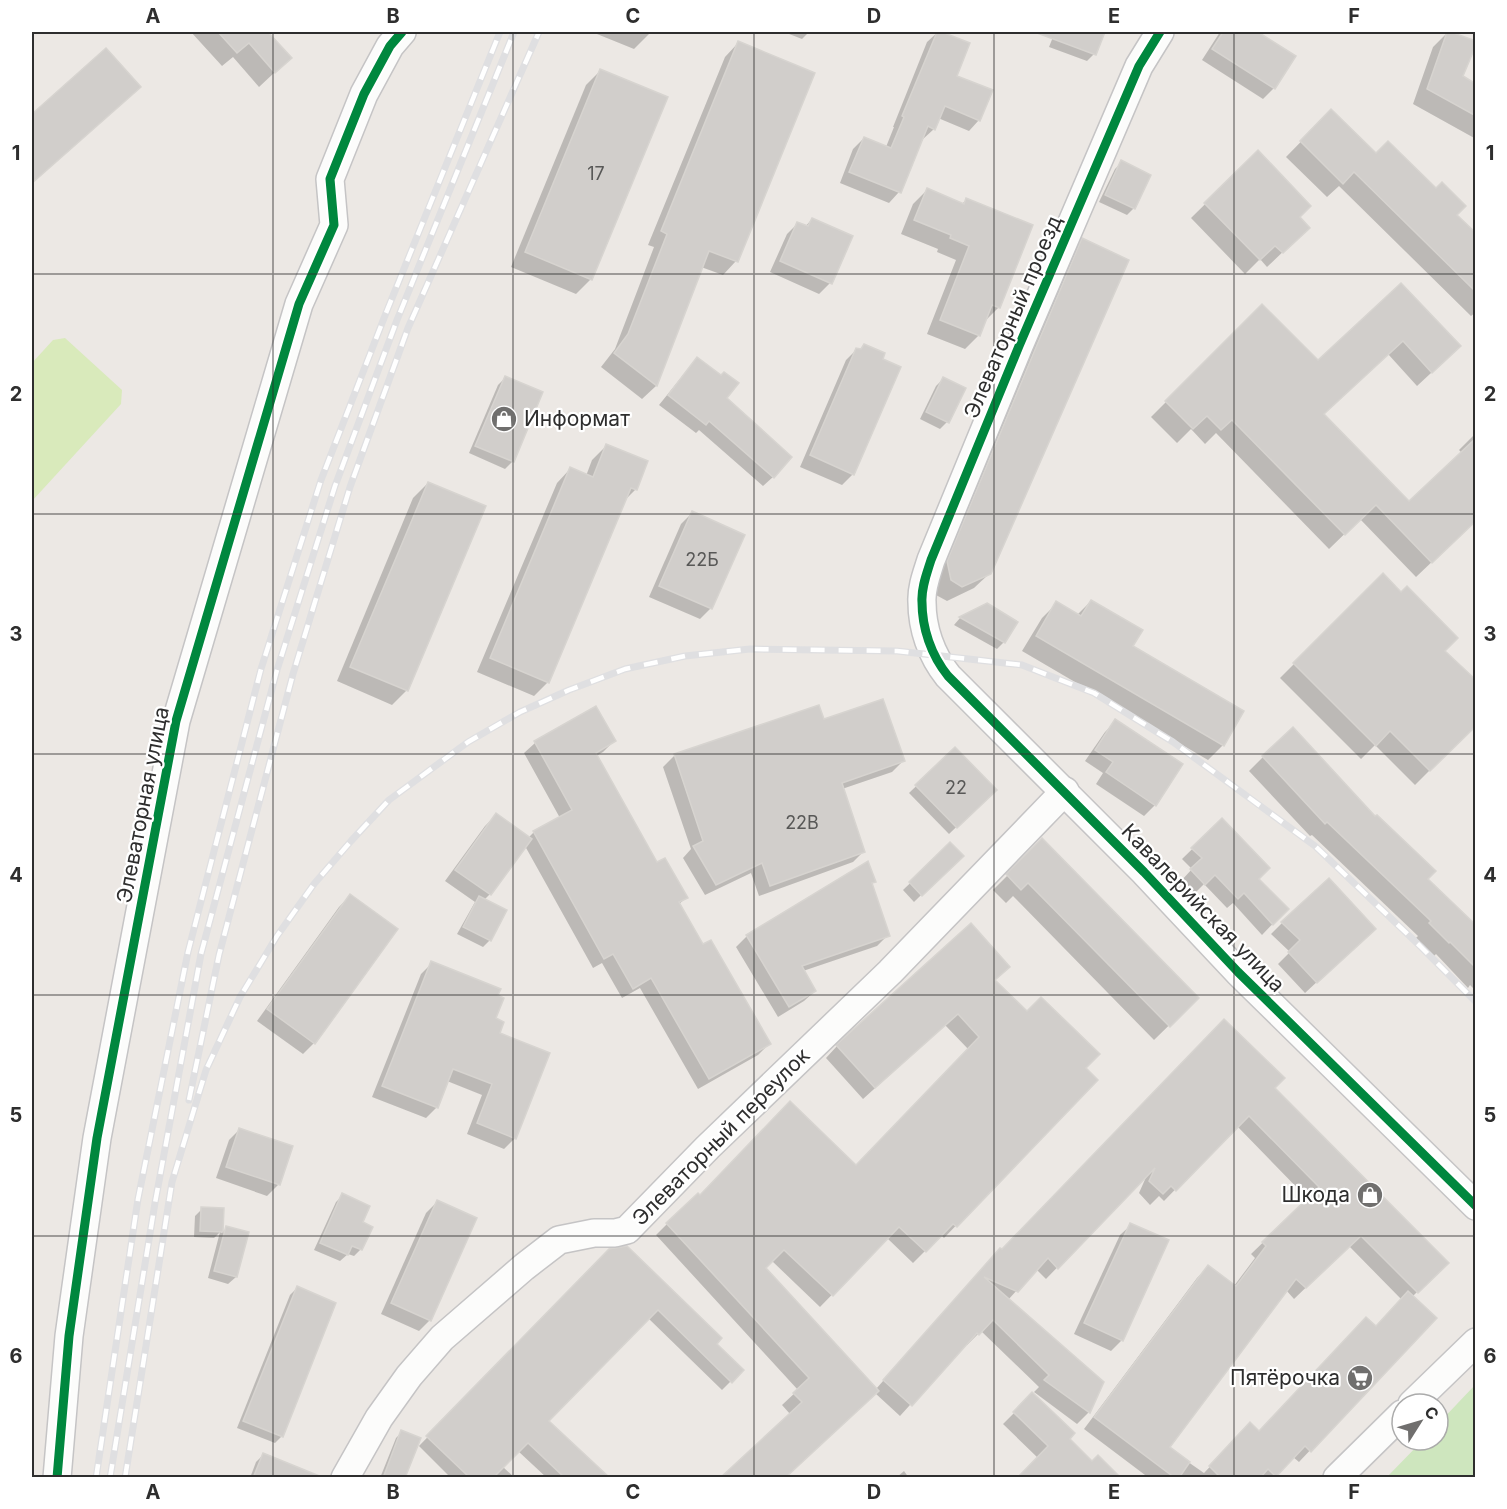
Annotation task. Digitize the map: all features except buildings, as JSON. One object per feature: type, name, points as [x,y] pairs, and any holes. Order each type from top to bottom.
[{"type":"street","name":"Элеваторная улица","points":[[57,1478],[69,1336],[97,1138],[176,721],[299,304],[333,225],[330,179],[364,94],[390,46],[402,32]]},
{"type":"street","name":"Элеваторный проезд","points":[[924,623],[921,600],[930,560],[1139,66],[1160,32]]},
{"type":"street","name":"Кавалерийская улица","points":[[924,623],[929,644],[948,676],[1065,791],[1238,972],[1476,1206]]},
{"type":"street","name":"Элеваторный переулок","points":[[345,1478],[379,1418],[409,1376],[442,1338],[559,1240],[594,1233],[615,1233],[627,1230],[708,1147],[890,972],[1065,791]]},
{"type":"street","points":[[1424,1392],[1476,1342]]},
{"type":"street","points":[[1337,1478],[1390,1426]]},
{"type":"green space","points":[[65,338],[122,390],[121,404],[32,501],[32,363],[53,340]]},
{"type":"green space","points":[[1475,1385],[1475,1477],[1387,1477],[1411,1452],[1450,1452],[1450,1411]]},
{"type":"railway","points":[[96,1478],[138,1199],[188,952],[261,669],[321,480],[500,32]]},
{"type":"railway","points":[[110,1478],[155,1203],[201,954],[277,670],[335,486],[397,320],[514,32]]},
{"type":"railway","points":[[189,1100],[219,955],[293,674],[350,487],[408,328],[539,32]]},
{"type":"railway","points":[[125,1478],[172,1182],[206,1070],[240,997],[277,936],[314,884],[389,800],[468,742],[520,712],[625,669],[685,656],[750,649],[897,651],[1022,665],[1094,693],[1173,742],[1315,846],[1476,1002]]},
{"type":"cycle path","points":[[57,1478],[69,1336],[97,1138],[176,721],[299,304],[334,225],[330,179],[364,94],[390,46],[402,32]]},
{"type":"cycle path","points":[[1160,32],[1139,66],[1019,346],[931,560],[922,597],[926,631],[932,650],[948,676],[1144,872],[1238,972],[1476,1206]]},
{"type":"place","name":"Информат","points":[[504,419]]},
{"type":"place","name":"Шкода","points":[[1370,1195]]},
{"type":"place","name":"Пятёрочка","points":[[1360,1378]]}]
